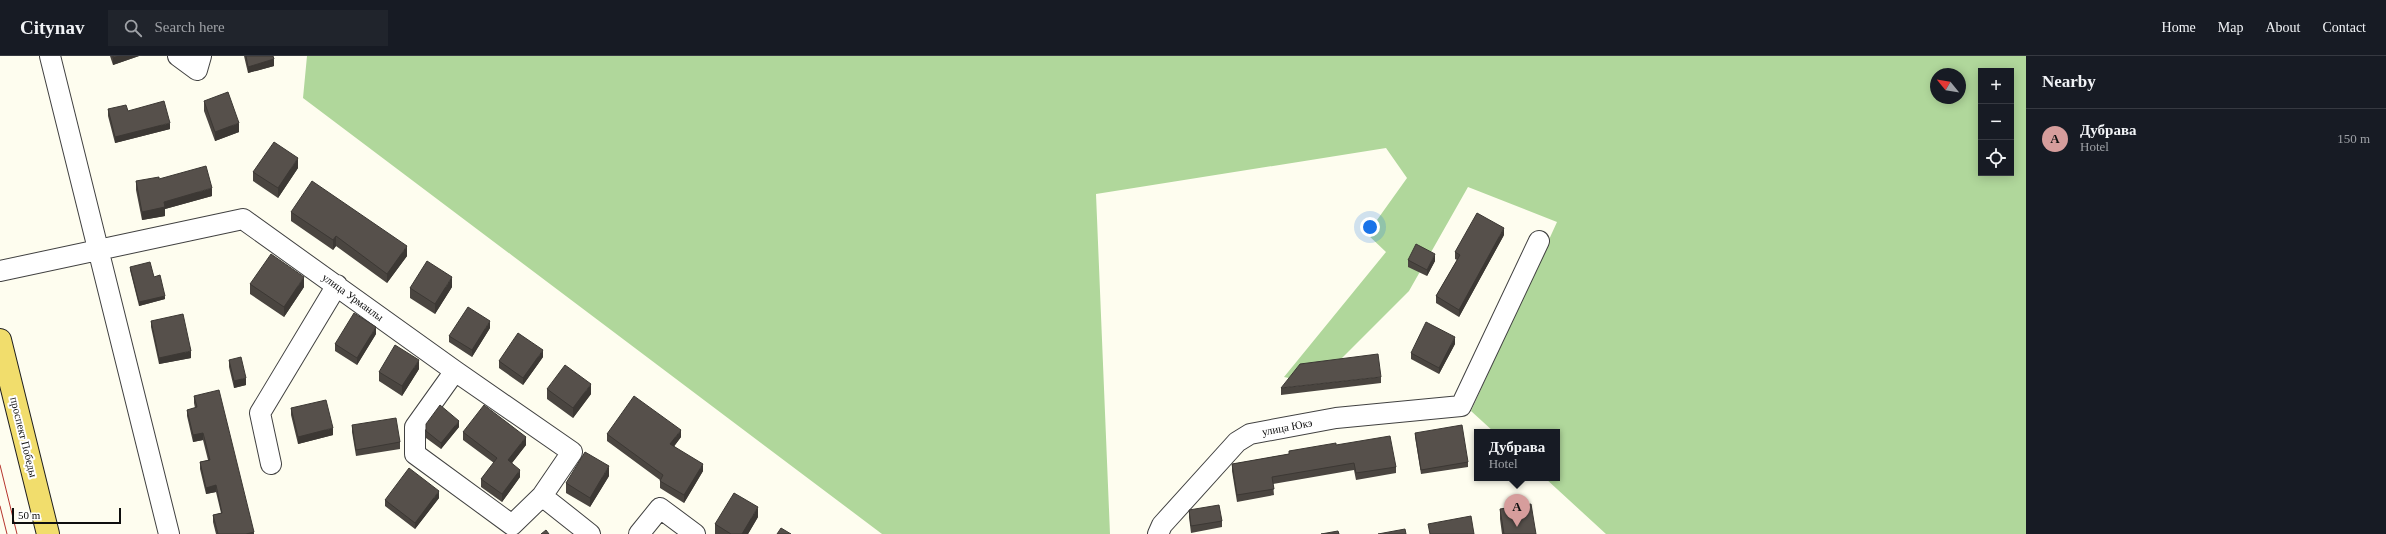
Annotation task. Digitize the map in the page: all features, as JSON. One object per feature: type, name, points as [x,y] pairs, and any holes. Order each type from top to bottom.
[{"type":"main road","name":"проспект Победы","points":[[0,340],[48,534]]},
{"type":"street","points":[[50,56],[169,534]]},
{"type":"street","points":[[178,56],[197,70],[202,56]]},
{"type":"street","name":"улица Урманлы","points":[[0,271],[243,219],[455,371],[572,452],[542,496]]},
{"type":"street","name":"улица Юкэ","points":[[1158,534],[1162,525],[1237,442],[1250,434],[1336,418],[1461,406],[1539,241]]},
{"type":"street","points":[[271,464],[260,413],[337,285]]},
{"type":"street","points":[[455,371],[414,427],[415,454],[512,525],[542,496],[590,534]]},
{"type":"street","points":[[639,534],[660,508],[695,534]]},
{"type":"green space","points":[[307,56],[2026,56],[2026,534],[1606,534],[1548,481],[1560,481],[1560,429],[1491,429],[1471,411],[1557,222],[1468,187],[1409,291],[1316,384],[1284,377],[1386,252],[1367,234],[1407,178],[1386,148],[1096,194],[1110,534],[882,534],[303,98]]},
{"type":"building","points":[[246,56],[273,56],[274,59],[248,67]]},
{"type":"building","points":[[228,92],[239,123],[215,132],[204,101]]},
{"type":"building","points":[[164,101],[170,123],[115,137],[108,109],[126,105],[128,111]]},
{"type":"building","points":[[274,142],[298,158],[278,188],[253,172]]},
{"type":"building","points":[[206,166],[212,188],[164,202],[165,207],[142,212],[136,181],[159,177],[159,179]]},
{"type":"building","points":[[312,181],[407,246],[387,274],[336,236],[333,240],[291,212]]},
{"type":"building","points":[[1477,213],[1504,228],[1459,310],[1436,296],[1460,255],[1455,252]]},
{"type":"building","points":[[1416,244],[1435,254],[1427,270],[1408,260]]},
{"type":"building","points":[[271,254],[304,277],[284,307],[250,284]]},
{"type":"building","points":[[427,261],[452,277],[435,304],[410,288]]},
{"type":"building","points":[[150,262],[154,277],[160,275],[165,296],[139,302],[130,267]]},
{"type":"building","points":[[468,307],[490,321],[472,350],[449,336]]},
{"type":"building","points":[[354,313],[376,327],[357,358],[335,344]]},
{"type":"building","points":[[183,314],[191,351],[159,358],[151,321]]},
{"type":"building","points":[[1426,322],[1455,337],[1439,368],[1411,353]]},
{"type":"building","points":[[518,333],[543,350],[523,378],[499,361]]},
{"type":"building","points":[[395,345],[419,360],[402,386],[379,372]]},
{"type":"building","points":[[1378,354],[1381,377],[1281,388],[1300,364]]},
{"type":"building","points":[[241,357],[246,378],[234,381],[229,360]]},
{"type":"building","points":[[565,365],[591,384],[573,408],[547,389]]},
{"type":"building","points":[[219,390],[254,532],[246,534],[218,534],[213,515],[222,513],[216,485],[206,488],[200,462],[210,460],[203,433],[193,435],[187,410],[197,407],[194,396]]},
{"type":"building","points":[[634,396],[681,430],[670,444],[703,464],[684,495],[660,481],[663,475],[607,434]]},
{"type":"building","points":[[326,400],[333,428],[298,437],[291,408]]},
{"type":"building","points":[[440,405],[459,421],[441,443],[426,431],[426,424]]},
{"type":"building","points":[[484,405],[526,437],[508,460],[520,470],[502,494],[481,479],[497,458],[463,432]]},
{"type":"building","points":[[396,418],[400,442],[356,450],[352,425]]},
{"type":"building","points":[[1462,425],[1468,462],[1421,470],[1415,433]]},
{"type":"building","points":[[1390,436],[1396,467],[1356,473],[1354,463],[1272,477],[1274,489],[1237,495],[1232,464],[1289,454],[1289,451]]},
{"type":"building","points":[[585,452],[609,466],[590,498],[566,483]]},
{"type":"building","points":[[409,468],[439,491],[415,523],[385,500]]},
{"type":"building","points":[[734,493],[758,507],[742,534],[731,534],[715,524]]},
{"type":"building","points":[[1531,504],[1536,534],[1504,534],[1500,509]]},
{"type":"building","points":[[1219,505],[1222,521],[1191,526],[1189,510]]},
{"type":"building","points":[[1471,516],[1474,534],[1430,534],[1428,524]]},
{"type":"building","points":[[781,528],[791,534],[777,534]]},
{"type":"building","points":[[1405,529],[1406,534],[1378,534]]},
{"type":"building","points":[[546,530],[549,534],[541,534]]},
{"type":"building","points":[[1338,531],[1339,534],[1321,534]]},
{"type":"tram line","points":[[0,465],[17,534]]},
{"type":"tram line","points":[[0,506],[7,534]]},
{"type":"place","name":"Дубрава","points":[[1517,527]]}]
